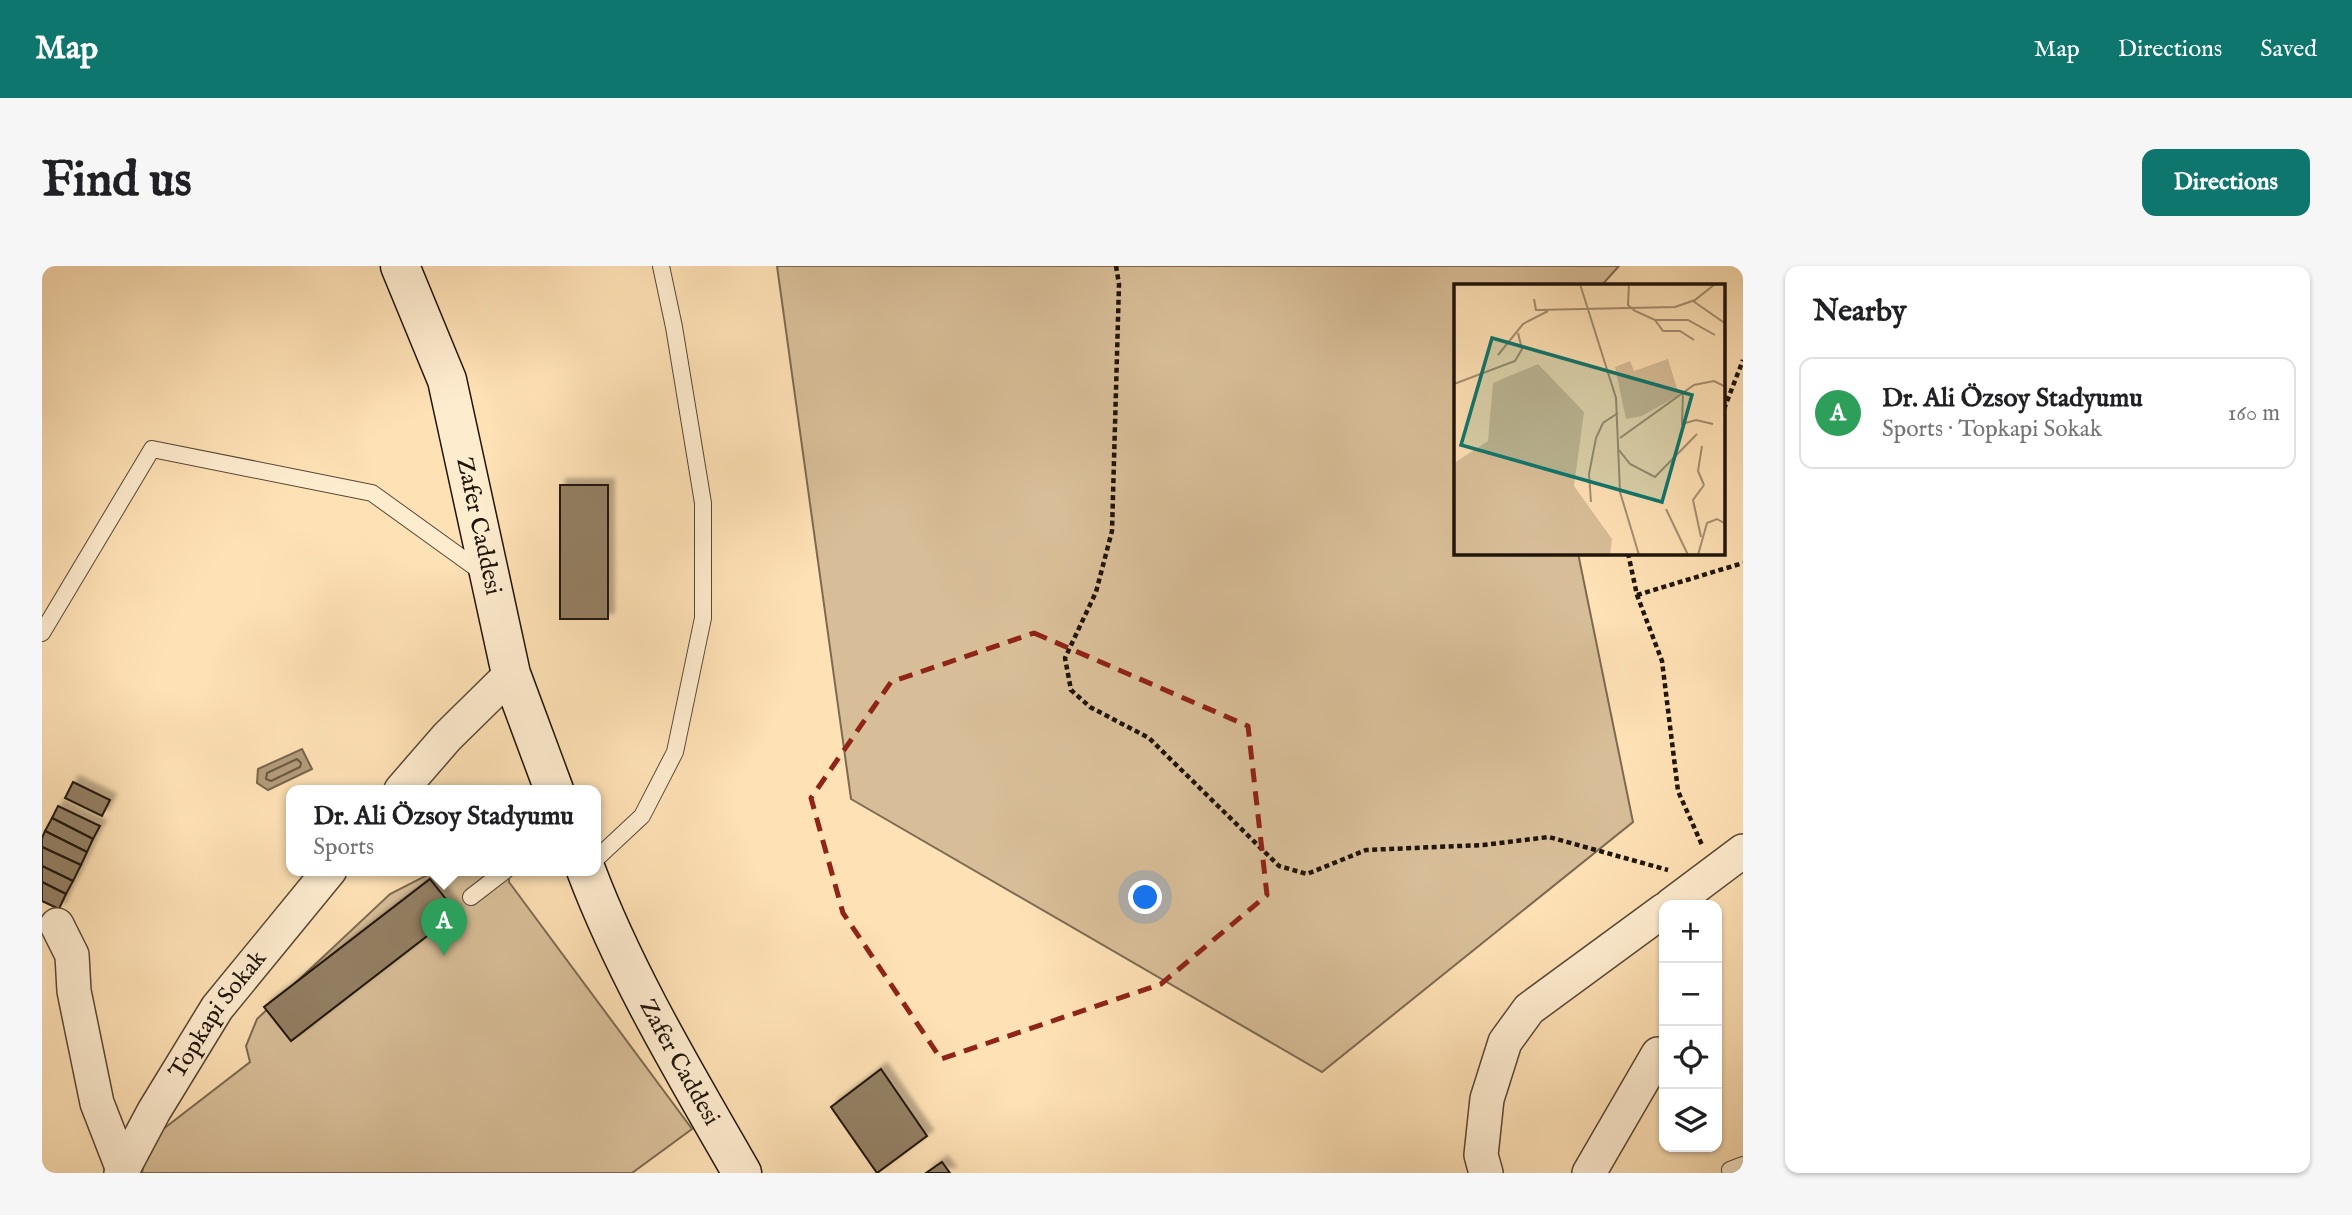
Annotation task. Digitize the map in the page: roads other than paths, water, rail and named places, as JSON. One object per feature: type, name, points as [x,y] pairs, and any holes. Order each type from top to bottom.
[{"type":"street","name":"Zafer Caddesi","points":[[400,266],[447,380],[511,674],[553,785]]},
{"type":"street","points":[[405,785],[447,737],[511,674]]},
{"type":"street","points":[[1678,900],[1743,851]]},
{"type":"street","name":"Topkapi Sokak","points":[[122,1172],[154,1111],[217,1008],[325,876]]},
{"type":"street","name":"Zafer Caddesi","points":[[588,876],[636,983],[743,1173]]},
{"type":"street","points":[[1486,1173],[1481,1155],[1487,1099],[1505,1042],[1530,1009],[1659,914]]},
{"type":"street","points":[[50,932],[72,955],[74,991],[97,1103],[122,1172]]},
{"type":"street","points":[[1589,1173],[1658,1054]]},
{"type":"lane","points":[[601,854],[642,816],[675,752],[703,618],[704,503],[661,266]]},
{"type":"lane","points":[[42,633],[152,449],[372,492],[490,579]]},
{"type":"lane","points":[[471,897],[498,876]]},
{"type":"water","points":[[302,749],[312,769],[268,790],[257,783],[258,769]]},
{"type":"place","name":"Dr. Ali Özsoy Stadyumu","points":[[444,956]]}]
